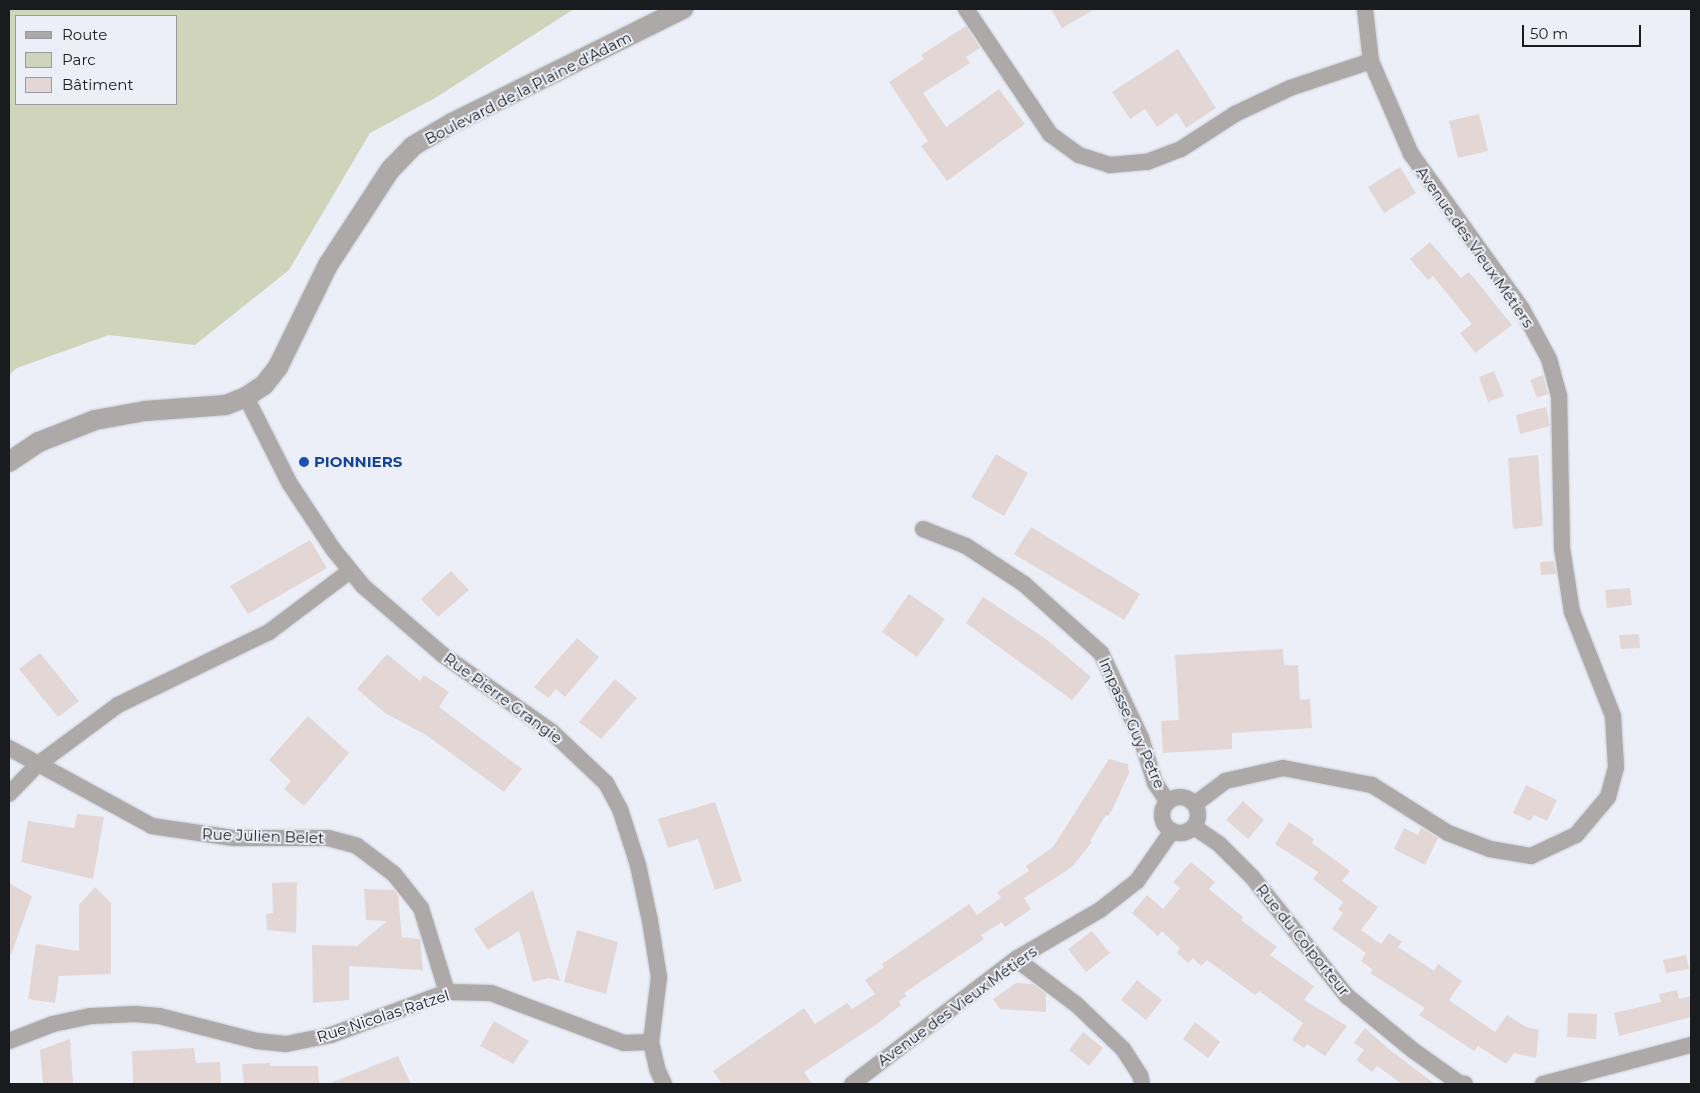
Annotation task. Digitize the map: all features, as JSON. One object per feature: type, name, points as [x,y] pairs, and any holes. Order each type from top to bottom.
[{"type":"street","name":"Boulevard de la Plaine d'Adam","points":[[9,462],[39,442],[95,420],[145,411],[226,404],[246,397],[264,384],[278,367],[328,265],[390,170],[413,146],[452,123],[683,9]]},
{"type":"street","points":[[966,9],[1050,134],[1079,155],[1110,165],[1147,162],[1181,149],[1235,114],[1274,96],[1371,61]]},
{"type":"street","name":"Avenue des Vieux Métiers","points":[[1195,804],[1225,781],[1283,768],[1372,785],[1448,833],[1490,849],[1531,856],[1576,835],[1608,797],[1616,768],[1613,716],[1572,612],[1562,548],[1559,396],[1549,359],[1522,309],[1410,154],[1371,61],[1365,9]]},
{"type":"street","name":"Rue Pierre Grangie","points":[[246,397],[290,484],[350,571],[443,655],[552,732],[606,783],[623,818],[638,865],[650,921],[659,977],[651,1042]]},
{"type":"street","name":"Impasse Guy Petre","points":[[923,529],[966,546],[1024,584],[1101,653],[1141,738],[1155,783],[1168,802]]},
{"type":"street","points":[[9,794],[37,764],[118,705],[269,632],[350,571]]},
{"type":"street","name":"Rue Julien Belet","points":[[9,748],[152,826],[234,838],[328,838],[357,846],[394,874],[422,908],[446,992]]},
{"type":"street","points":[[1185,797],[1195,804],[1199,816],[1194,827],[1183,833],[1172,831],[1162,818],[1168,802],[1185,797]]},
{"type":"street","name":"Rue du Colporteur","points":[[1194,827],[1219,844],[1253,878],[1347,996],[1460,1084]]},
{"type":"street","name":"Avenue des Vieux Métiers","points":[[852,1084],[1016,959],[1100,910],[1137,881],[1172,831]]},
{"type":"street","points":[[1016,959],[1077,1005],[1123,1049],[1140,1075],[1142,1084]]},
{"type":"street","name":"Rue Nicolas Ratzel","points":[[9,1041],[53,1024],[91,1016],[135,1014],[159,1016],[257,1041],[286,1044],[331,1035],[446,992],[491,993],[624,1043],[651,1042]]},
{"type":"street","points":[[651,1042],[657,1069],[664,1084]]},
{"type":"street","points":[[1543,1084],[1691,1045]]},
{"type":"green space","points":[[9,9],[574,9],[435,98],[370,133],[289,270],[195,345],[109,335],[17,368],[9,375]]},
{"type":"building","points":[[1051,9],[1095,9],[1062,28]]},
{"type":"building","points":[[966,26],[980,48],[966,57],[970,63],[923,93],[946,127],[999,89],[1025,124],[947,181],[921,146],[928,141],[889,82],[924,59],[921,55]]},
{"type":"building","points":[[1178,49],[1216,108],[1186,128],[1177,113],[1157,127],[1145,109],[1130,119],[1112,92]]},
{"type":"building","points":[[1479,114],[1488,151],[1458,158],[1449,121]]},
{"type":"building","points":[[1400,167],[1416,193],[1384,213],[1368,187]]},
{"type":"building","points":[[1430,242],[1461,278],[1469,272],[1512,325],[1475,353],[1460,333],[1472,324],[1433,276],[1428,280],[1410,259]]},
{"type":"building","points":[[1494,371],[1504,396],[1488,402],[1479,377]]},
{"type":"building","points":[[1543,375],[1548,394],[1537,398],[1530,380]]},
{"type":"building","points":[[1546,407],[1550,426],[1520,434],[1516,415]]},
{"type":"building","points":[[996,454],[1028,473],[1004,516],[971,497]]},
{"type":"building","points":[[1538,455],[1543,526],[1513,529],[1508,458]]},
{"type":"building","points":[[1031,527],[1140,594],[1124,620],[1014,554]]},
{"type":"building","points":[[310,540],[327,568],[248,614],[230,586]]},
{"type":"building","points":[[1554,561],[1556,574],[1541,575],[1540,562]]},
{"type":"building","points":[[451,571],[469,590],[438,617],[421,599]]},
{"type":"building","points":[[1630,588],[1632,605],[1607,608],[1605,590]]},
{"type":"building","points":[[909,594],[945,619],[917,657],[882,632]]},
{"type":"building","points":[[983,597],[1046,639],[1091,677],[1072,700],[966,623]]},
{"type":"building","points":[[1639,634],[1640,648],[1621,649],[1619,635]]},
{"type":"building","points":[[577,638],[599,657],[565,697],[556,689],[548,698],[534,687]]},
{"type":"building","points":[[1283,649],[1284,665],[1298,665],[1300,700],[1310,699],[1312,728],[1232,733],[1232,749],[1163,753],[1161,721],[1179,720],[1175,655]]},
{"type":"building","points":[[40,653],[79,701],[58,717],[19,669]]},
{"type":"building","points":[[387,654],[420,681],[424,675],[449,692],[439,707],[522,769],[504,792],[426,735],[385,713],[357,689]]},
{"type":"building","points":[[615,679],[637,698],[601,739],[579,722]]},
{"type":"building","points":[[308,716],[349,753],[304,806],[284,789],[291,781],[269,760]]},
{"type":"building","points":[[1109,759],[1128,764],[1129,773],[1112,810],[1108,816],[1106,815],[1090,841],[1092,842],[1072,867],[1024,898],[1031,909],[1005,927],[1002,922],[981,935],[984,939],[904,993],[907,996],[899,1001],[901,1005],[877,1024],[804,1072],[812,1084],[722,1084],[713,1071],[804,1008],[815,1024],[847,1003],[852,1009],[875,994],[865,980],[884,967],[882,964],[969,904],[977,915],[1001,898],[997,892],[1029,871],[1026,866],[1053,847]]},
{"type":"building","points":[[1526,785],[1557,800],[1547,821],[1534,815],[1530,821],[1513,813]]},
{"type":"building","points":[[1243,801],[1264,820],[1248,839],[1226,820]]},
{"type":"building","points":[[715,802],[742,881],[715,890],[698,839],[668,848],[658,819]]},
{"type":"building","points":[[77,814],[104,817],[93,879],[21,862],[28,821],[74,828]]},
{"type":"building","points":[[1289,822],[1314,839],[1312,843],[1350,871],[1342,881],[1378,907],[1361,930],[1381,944],[1389,933],[1402,942],[1398,947],[1434,971],[1438,964],[1462,981],[1449,1000],[1495,1032],[1507,1015],[1526,1027],[1539,1030],[1536,1058],[1514,1053],[1506,1064],[1478,1046],[1474,1051],[1419,1015],[1425,1008],[1370,973],[1373,970],[1361,961],[1366,953],[1332,929],[1343,913],[1338,909],[1343,902],[1313,879],[1318,872],[1275,844]]},
{"type":"building","points":[[1404,828],[1418,835],[1421,828],[1438,838],[1425,865],[1394,849]]},
{"type":"building","points":[[1191,862],[1215,882],[1209,889],[1243,917],[1241,920],[1277,947],[1270,955],[1314,986],[1304,1000],[1347,1026],[1325,1056],[1307,1044],[1304,1048],[1292,1040],[1303,1023],[1259,991],[1255,995],[1207,960],[1201,966],[1193,958],[1188,963],[1177,953],[1180,948],[1162,931],[1158,936],[1132,913],[1147,895],[1163,909],[1180,888],[1173,882]]},
{"type":"building","points":[[297,882],[296,933],[267,930],[266,914],[273,913],[272,883]]},
{"type":"building","points":[[9,883],[32,896],[11,955],[9,955]]},
{"type":"building","points":[[95,887],[111,903],[111,974],[59,976],[55,1003],[28,999],[36,944],[79,951],[79,905]]},
{"type":"building","points":[[364,889],[394,890],[398,896],[402,937],[420,939],[423,970],[349,966],[349,1000],[313,1003],[312,945],[357,946],[387,921],[366,920]]},
{"type":"building","points":[[533,890],[560,981],[549,978],[533,982],[519,931],[488,950],[474,929]]},
{"type":"building","points":[[577,930],[618,942],[606,994],[564,982]]},
{"type":"building","points":[[1092,931],[1110,953],[1086,972],[1068,949]]},
{"type":"building","points":[[1686,955],[1689,969],[1666,973],[1663,960]]},
{"type":"building","points":[[1137,980],[1162,1000],[1146,1020],[1121,1000]]},
{"type":"building","points":[[1016,983],[1033,984],[1046,994],[1046,1012],[1000,1009],[993,999]]},
{"type":"building","points":[[1677,990],[1679,999],[1691,996],[1691,1017],[1619,1036],[1614,1013],[1661,1002],[1659,994]]},
{"type":"building","points":[[1568,1013],[1597,1014],[1596,1039],[1567,1037]]},
{"type":"building","points":[[494,1021],[529,1041],[513,1064],[480,1046]]},
{"type":"building","points":[[1195,1022],[1220,1042],[1208,1058],[1183,1039]]},
{"type":"building","points":[[1365,1028],[1390,1050],[1435,1084],[1402,1084],[1377,1066],[1372,1072],[1356,1060],[1364,1050],[1354,1043]]},
{"type":"building","points":[[1083,1032],[1103,1048],[1089,1066],[1069,1050]]},
{"type":"building","points":[[70,1039],[73,1084],[43,1084],[40,1050]]},
{"type":"building","points":[[194,1048],[196,1063],[220,1062],[221,1084],[133,1084],[132,1051]]},
{"type":"building","points":[[398,1056],[411,1084],[328,1084]]},
{"type":"building","points":[[270,1063],[270,1066],[318,1066],[319,1084],[244,1084],[242,1064]]},
{"type":"place","name":"PIONNIERS","points":[[304,462]]}]
